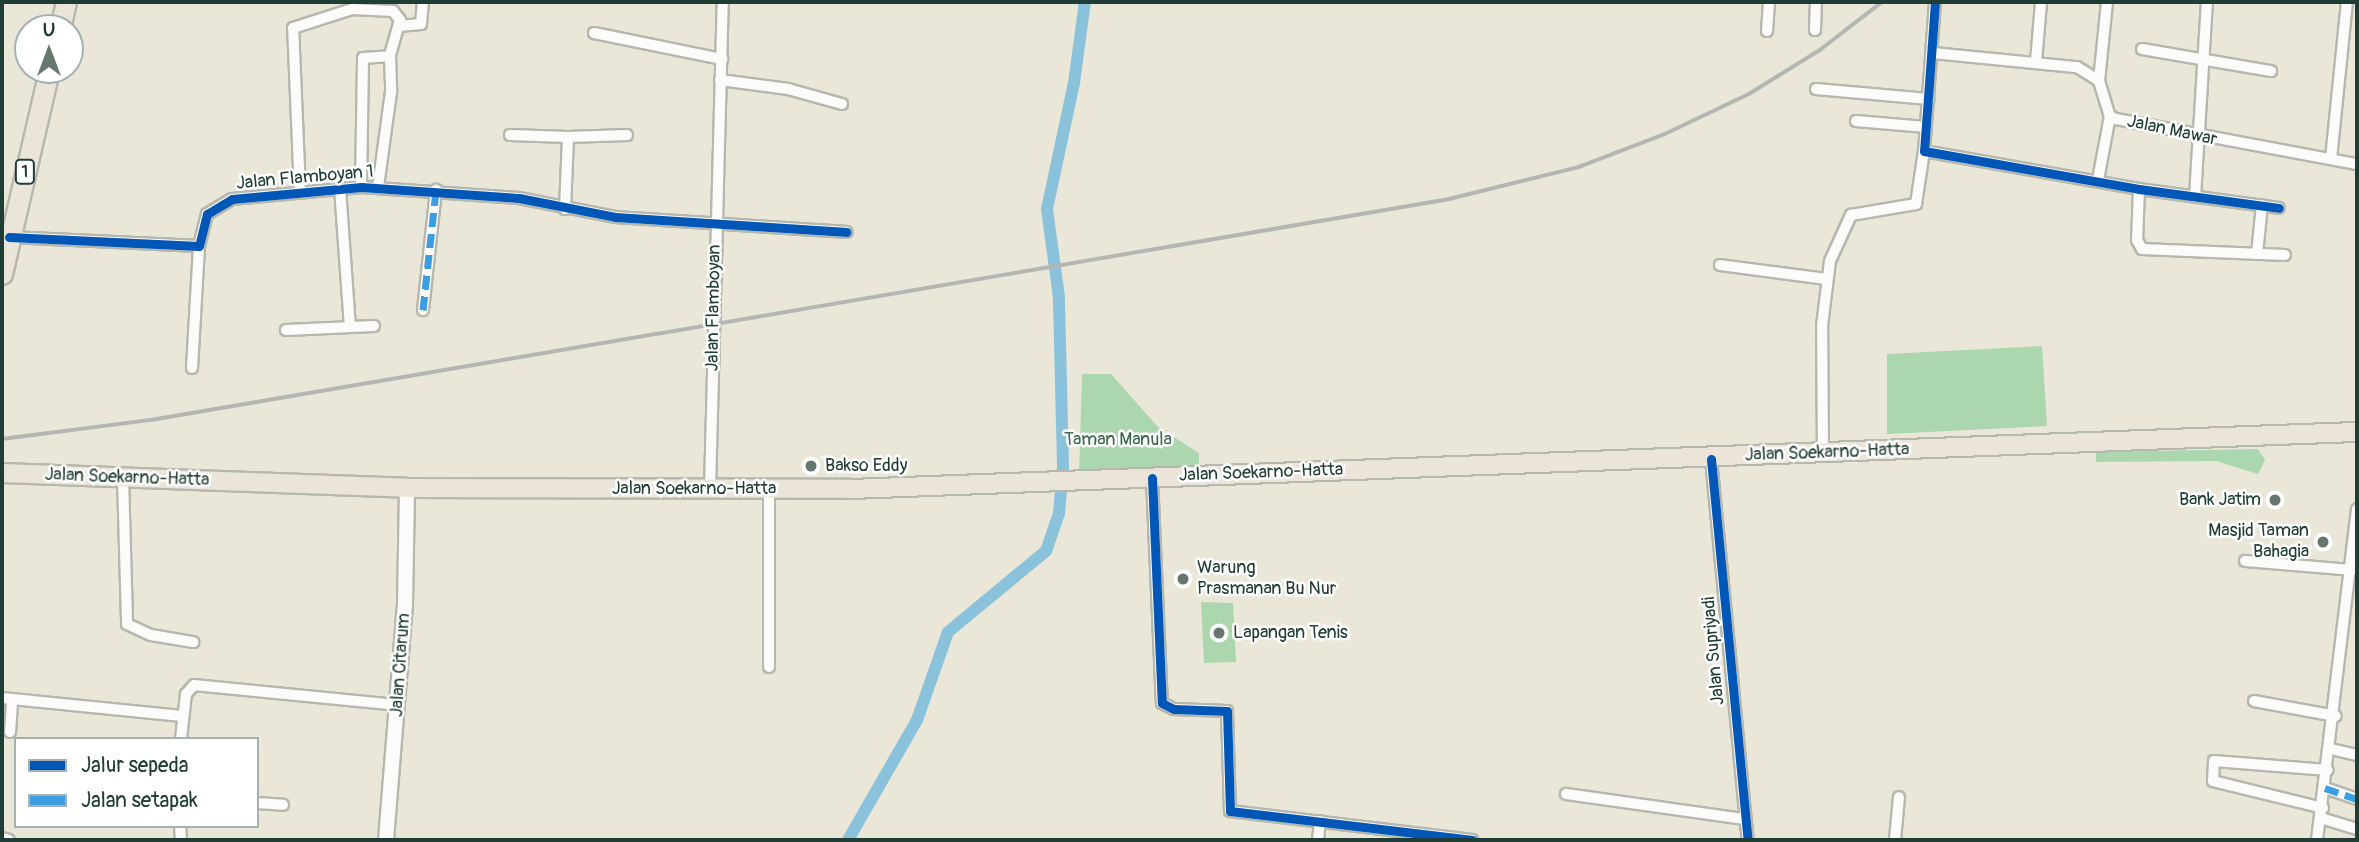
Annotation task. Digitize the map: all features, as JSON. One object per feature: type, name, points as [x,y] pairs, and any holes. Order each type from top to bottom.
[{"type":"highway","name":"1","points":[[2,274],[46,84]]},
{"type":"main road","name":"Jalan Soekarno-Hatta","points":[[2,472],[407,488],[769,490],[1823,454],[2355,430]]},
{"type":"street","points":[[399,26],[421,24],[423,2]]},
{"type":"street","name":"Jalan Flamboyan","points":[[710,489],[723,2]]},
{"type":"street","points":[[1767,31],[1769,2]]},
{"type":"street","points":[[1815,30],[1816,2]]},
{"type":"street","points":[[1823,454],[1826,279],[1839,234],[1852,215],[1916,204],[1924,151],[1936,2]]},
{"type":"street","points":[[2036,62],[2041,2]]},
{"type":"street","points":[[1933,53],[2077,67],[2099,81],[2106,2]]},
{"type":"street","points":[[2195,197],[2196,137],[2207,2]]},
{"type":"street","points":[[2331,159],[2347,2]]},
{"type":"street","points":[[300,192],[293,28],[362,5],[398,14],[399,26],[390,56],[389,116],[378,187]]},
{"type":"street","points":[[594,33],[722,59]]},
{"type":"street","points":[[2142,50],[2271,71]]},
{"type":"street","points":[[361,187],[363,58],[390,56]]},
{"type":"street","points":[[720,80],[788,89],[842,104]]},
{"type":"street","name":"Jalan Mawar","points":[[2099,81],[2110,116],[2196,137],[2357,164]]},
{"type":"street","points":[[1816,89],[1929,99]]},
{"type":"street","points":[[2098,180],[2110,116]]},
{"type":"street","points":[[1856,121],[1926,127]]},
{"type":"street","points":[[510,135],[627,135]]},
{"type":"street","points":[[565,209],[568,137]]},
{"type":"street","points":[[1924,151],[2098,180],[2139,190],[2279,208]]},
{"type":"street","points":[[340,188],[350,327]]},
{"type":"street","name":"Jalan Flamboyan 1","points":[[192,368],[199,246],[210,211],[232,200],[340,188],[436,190],[519,198],[605,216],[847,232]]},
{"type":"street","points":[[423,310],[436,190]]},
{"type":"street","points":[[2139,190],[2137,240],[2142,250],[2285,255]]},
{"type":"street","points":[[2257,254],[2262,205]]},
{"type":"street","points":[[9,237],[199,246]]},
{"type":"street","points":[[1720,265],[1826,279]]},
{"type":"street","points":[[286,330],[374,326]]},
{"type":"street","name":"Jalan Supriyadi","points":[[1711,458],[1743,819],[1748,840]]},
{"type":"street","points":[[123,477],[127,624],[151,635],[193,642]]},
{"type":"street","points":[[1152,478],[1162,703],[1174,709],[1227,711],[1230,811],[1472,840]]},
{"type":"street","name":"Jalan Citarum","points":[[386,840],[399,705],[407,488]]},
{"type":"street","points":[[769,490],[769,667]]},
{"type":"street","points":[[2317,840],[2352,631],[2352,570],[2357,509]]},
{"type":"street","points":[[2245,561],[2352,570]]},
{"type":"street","points":[[181,737],[182,716],[189,688],[202,685],[399,705]]},
{"type":"street","points":[[10,732],[7,699],[182,716]]},
{"type":"street","points":[[2254,701],[2336,716]]},
{"type":"street","points":[[2331,749],[2357,755]]},
{"type":"street","points":[[2328,770],[2214,761],[2213,781],[2323,804],[2357,799]]},
{"type":"street","points":[[1566,794],[1743,819]]},
{"type":"street","points":[[1895,840],[1899,797]]},
{"type":"street","points":[[259,803],[282,805]]},
{"type":"street","points":[[2323,804],[2357,829]]},
{"type":"street","points":[[1318,840],[1320,821]]},
{"type":"street","points":[[2,838],[9,840]]},
{"type":"green space","points":[[2042,346],[2047,426],[1887,434],[1887,354]]},
{"type":"green space","name":"Taman Manula","points":[[1082,374],[1111,374],[1158,427],[1199,453],[1199,476],[1079,478]]},
{"type":"green space","points":[[2258,449],[2265,460],[2258,474],[2216,461],[2096,462],[2096,452]]},
{"type":"green space","name":"Lapangan Tenis","points":[[1201,602],[1233,603],[1236,662],[1204,663]]},
{"type":"waterway","points":[[848,840],[917,720],[948,632],[1046,551],[1059,514],[1063,466],[1059,297],[1047,209],[1074,83],[1085,2]]},
{"type":"railway","points":[[2,439],[151,420],[1449,199],[1579,167],[1665,134],[1749,94],[1820,50],[1882,2]]},
{"type":"marked path","points":[[423,310],[436,190]]},
{"type":"marked path","points":[[2325,788],[2357,799]]},
{"type":"cycle path","points":[[1935,2],[1924,151],[2139,189],[2279,208]]},
{"type":"cycle path","points":[[9,237],[199,246],[207,214],[232,199],[361,187],[519,198],[616,217],[847,232]]},
{"type":"cycle path","points":[[1711,459],[1748,840]]},
{"type":"cycle path","points":[[1152,478],[1162,703],[1174,709],[1227,711],[1230,811],[1472,840]]},
{"type":"place","name":"Bakso Eddy","points":[[811,466]]},
{"type":"place","name":"Bank Jatim","points":[[2275,500]]},
{"type":"place","name":"Masjid Taman Bahagia","points":[[2323,542]]},
{"type":"place","name":"Warung Prasmanan Bu Nur","points":[[1183,579]]},
{"type":"place","name":"Lapangan Tenis","points":[[1219,633]]}]
